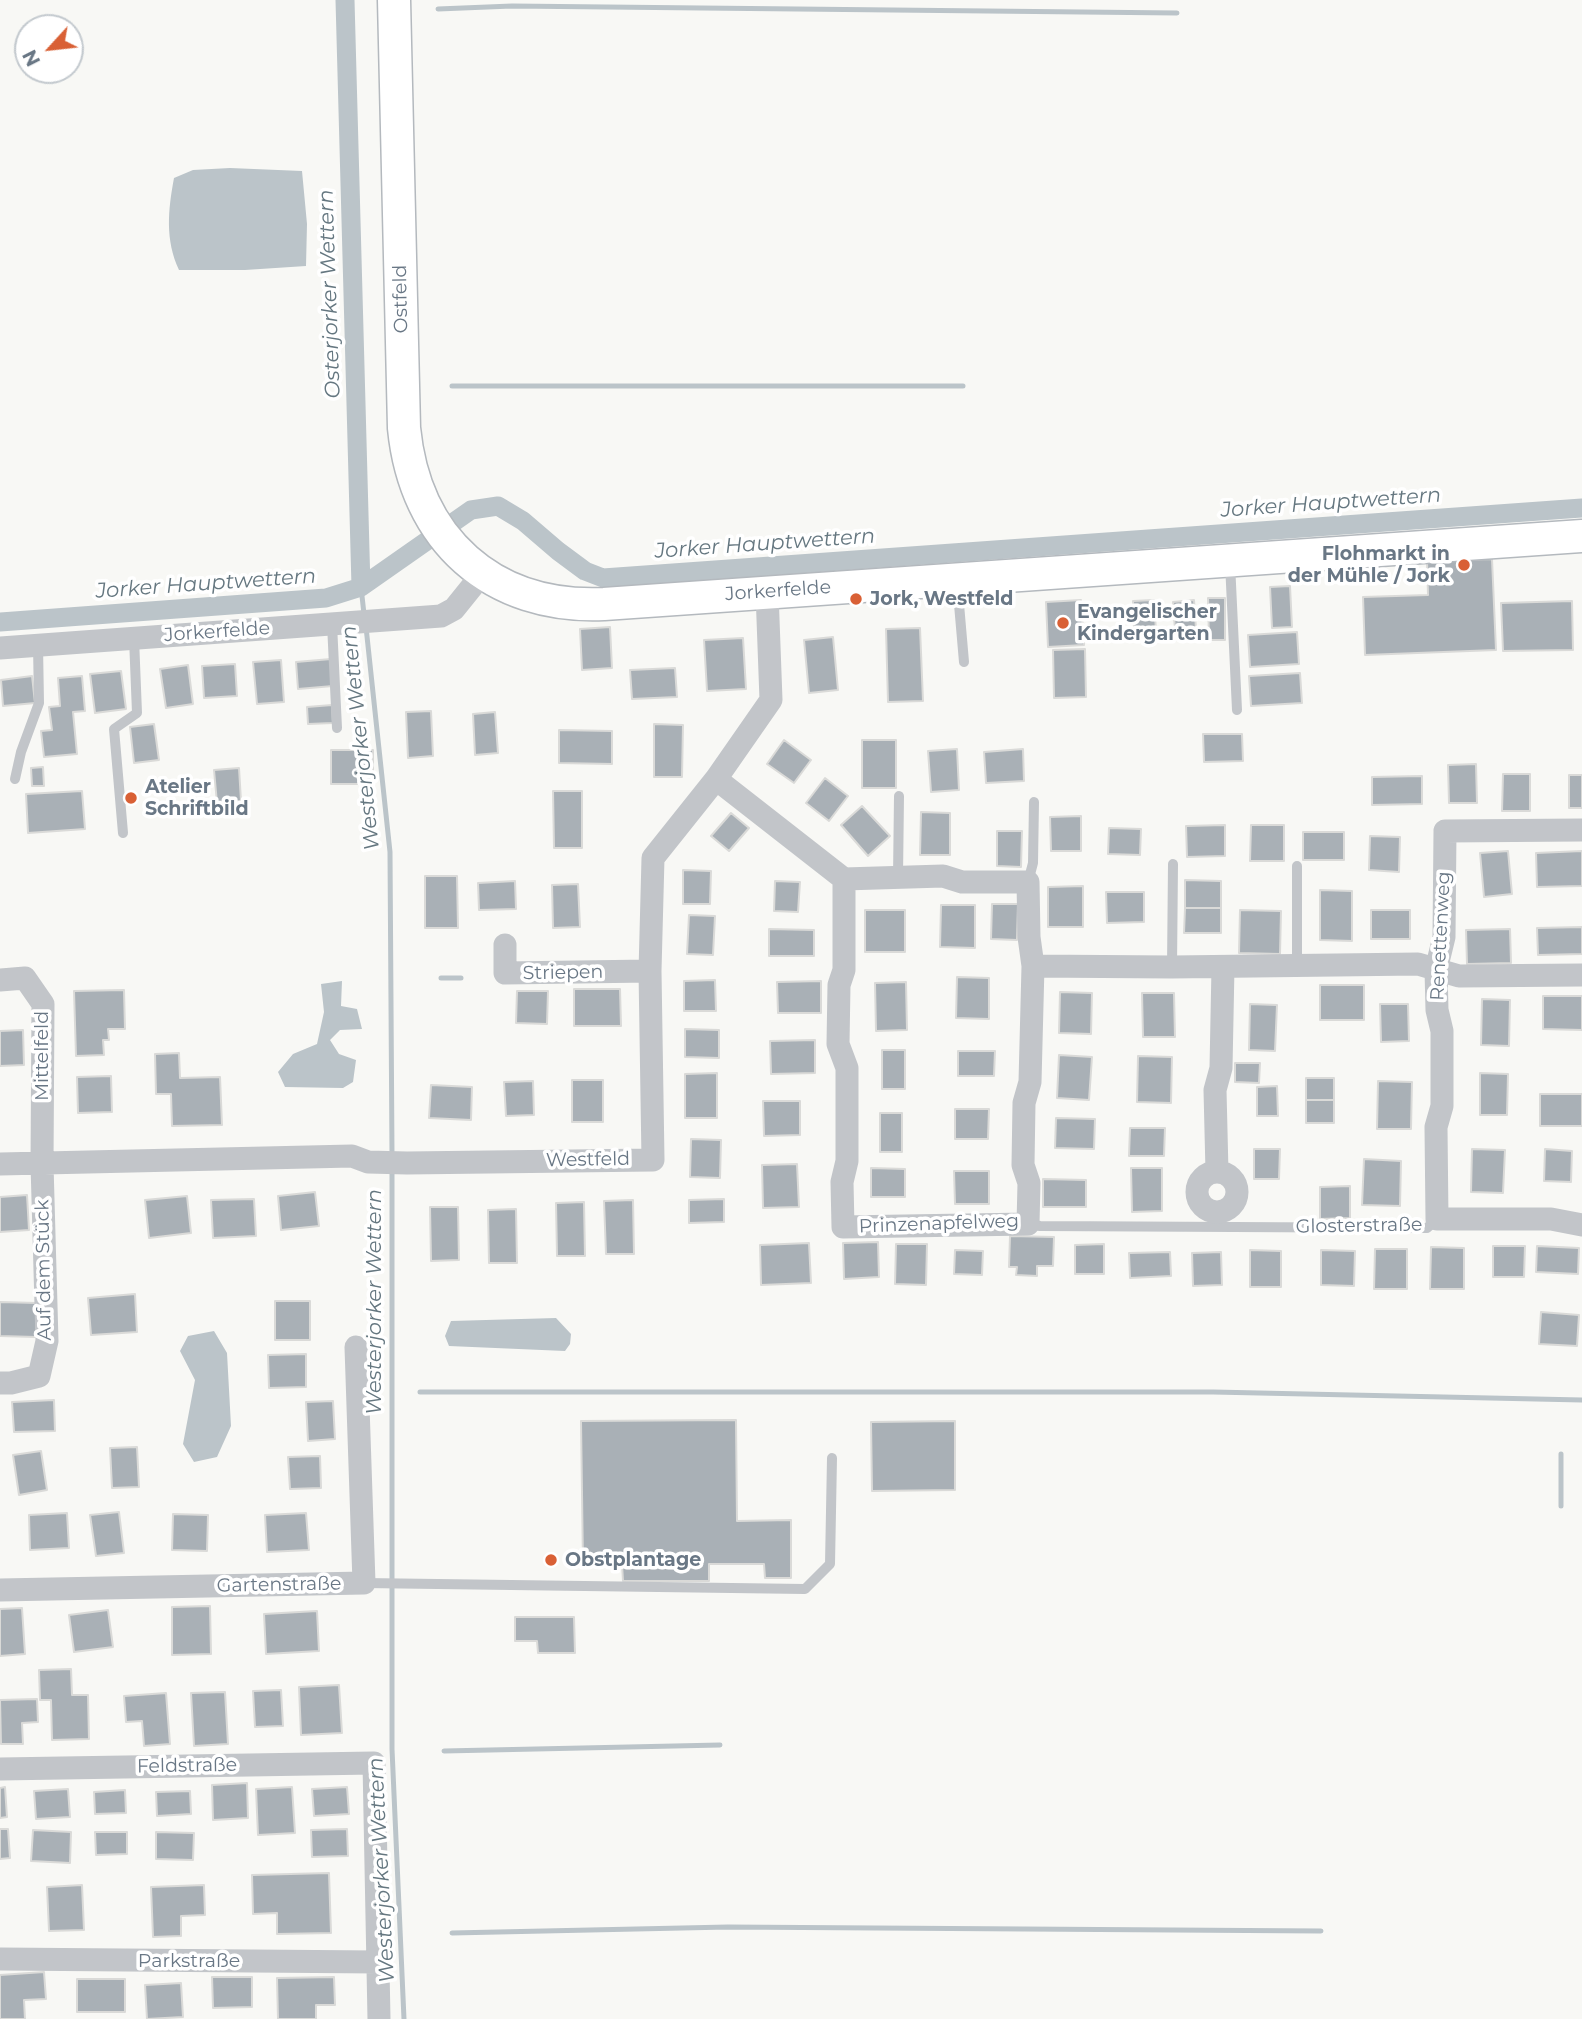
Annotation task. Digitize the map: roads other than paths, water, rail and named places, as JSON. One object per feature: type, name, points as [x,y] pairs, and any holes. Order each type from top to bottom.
[{"type":"street","name":"Ostfeld","points":[[394,0],[404,428],[414,482],[429,513],[453,546],[483,573]]},
{"type":"street","name":"Jorkerfelde","points":[[0,648],[411,619],[449,614],[483,573],[528,596],[564,604],[604,604],[1582,536]]},
{"type":"street","name":"Westfeld","points":[[0,1164],[352,1156],[368,1162],[407,1163],[653,1160],[650,971],[653,858],[716,779],[771,700],[766,592]]},
{"type":"street","points":[[716,779],[844,878],[943,876],[962,882],[1028,882]]},
{"type":"street","name":"Renettenweg","points":[[1437,1219],[1436,1127],[1442,1105],[1442,1031],[1437,1010],[1436,970],[1444,937],[1445,831],[1582,830]]},
{"type":"street","name":"Prinzenapfelweg","points":[[844,878],[845,970],[839,985],[838,1044],[846,1068],[848,1161],[842,1182],[844,1227],[1028,1224],[1029,1183],[1023,1165],[1024,1103],[1030,1082],[1033,966],[1029,937],[1028,882]]},
{"type":"street","name":"Striepen","points":[[505,945],[505,974],[650,971]]},
{"type":"street","points":[[1033,966],[1418,964],[1459,976],[1582,975]]},
{"type":"street","points":[[1217,1219],[1231,1206],[1237,1191],[1231,1177],[1217,1172],[1215,1090],[1221,1068],[1223,967]]},
{"type":"street","name":"Mittelfeld","points":[[0,980],[25,978],[43,1004],[42,1164]]},
{"type":"street","name":"Auf dem Stück","points":[[0,1383],[39,1376],[47,1341],[42,1164]]},
{"type":"street","name":"Glosterstraße","points":[[1437,1219],[1551,1219],[1582,1225]]},
{"type":"street","name":"Gartenstraße","points":[[0,1590],[369,1583],[356,1347]]},
{"type":"street","name":"Feldstraße","points":[[0,1769],[374,1763],[378,1962]]},
{"type":"street","name":"Parkstraße","points":[[0,1959],[378,1962]]},
{"type":"street","points":[[378,1962],[379,2019]]},
{"type":"lane","points":[[1229,559],[1237,710]]},
{"type":"lane","points":[[956,578],[964,662]]},
{"type":"lane","points":[[332,624],[337,728]]},
{"type":"lane","points":[[122,833],[114,729],[137,713],[134,638]]},
{"type":"lane","points":[[15,779],[21,752],[39,703],[38,645]]},
{"type":"lane","points":[[898,877],[899,796]]},
{"type":"lane","points":[[1028,882],[1033,863],[1034,802]]},
{"type":"lane","points":[[1172,967],[1173,864]]},
{"type":"lane","points":[[1297,866],[1297,965]]},
{"type":"lane","name":"Glosterstraße","points":[[1028,1224],[1040,1226],[1217,1219],[1427,1228],[1437,1219]]},
{"type":"lane","points":[[369,1583],[805,1589],[830,1564],[832,1458]]},
{"type":"waterway","name":"Osterjorker Wettern","points":[[345,0],[361,587]]},
{"type":"waterway","points":[[438,9],[512,6],[1177,13]]},
{"type":"waterway","points":[[452,386],[963,386]]},
{"type":"waterway","name":"Jorker Hauptwettern","points":[[0,622],[326,598],[361,587],[471,510],[498,506],[523,521],[585,571],[603,578],[1582,508]]},
{"type":"waterway","name":"Westerjorker Wettern","points":[[361,587],[364,614]]},
{"type":"waterway","name":"Westerjorker Wettern","points":[[366,627],[390,852],[392,1155]]},
{"type":"waterway","points":[[441,978],[461,978]]},
{"type":"waterway","name":"Westerjorker Wettern","points":[[392,1168],[392,1749],[404,2019]]},
{"type":"waterway","points":[[420,1392],[1213,1392],[1582,1400]]},
{"type":"waterway","points":[[1561,1454],[1561,1506]]},
{"type":"waterway","points":[[444,1751],[720,1745]]},
{"type":"waterway","points":[[452,1933],[728,1927],[1321,1931]]},
{"type":"place","name":"Flohmarkt in der Mühle / Jork","points":[[1464,565]]},
{"type":"place","name":"Jork, Westfeld","points":[[856,599]]},
{"type":"place","name":"Evangelischer Kindergarten","points":[[1063,623]]},
{"type":"place","name":"Atelier Schriftbild","points":[[131,798]]},
{"type":"place","name":"Obstplantage","points":[[551,1560]]}]
